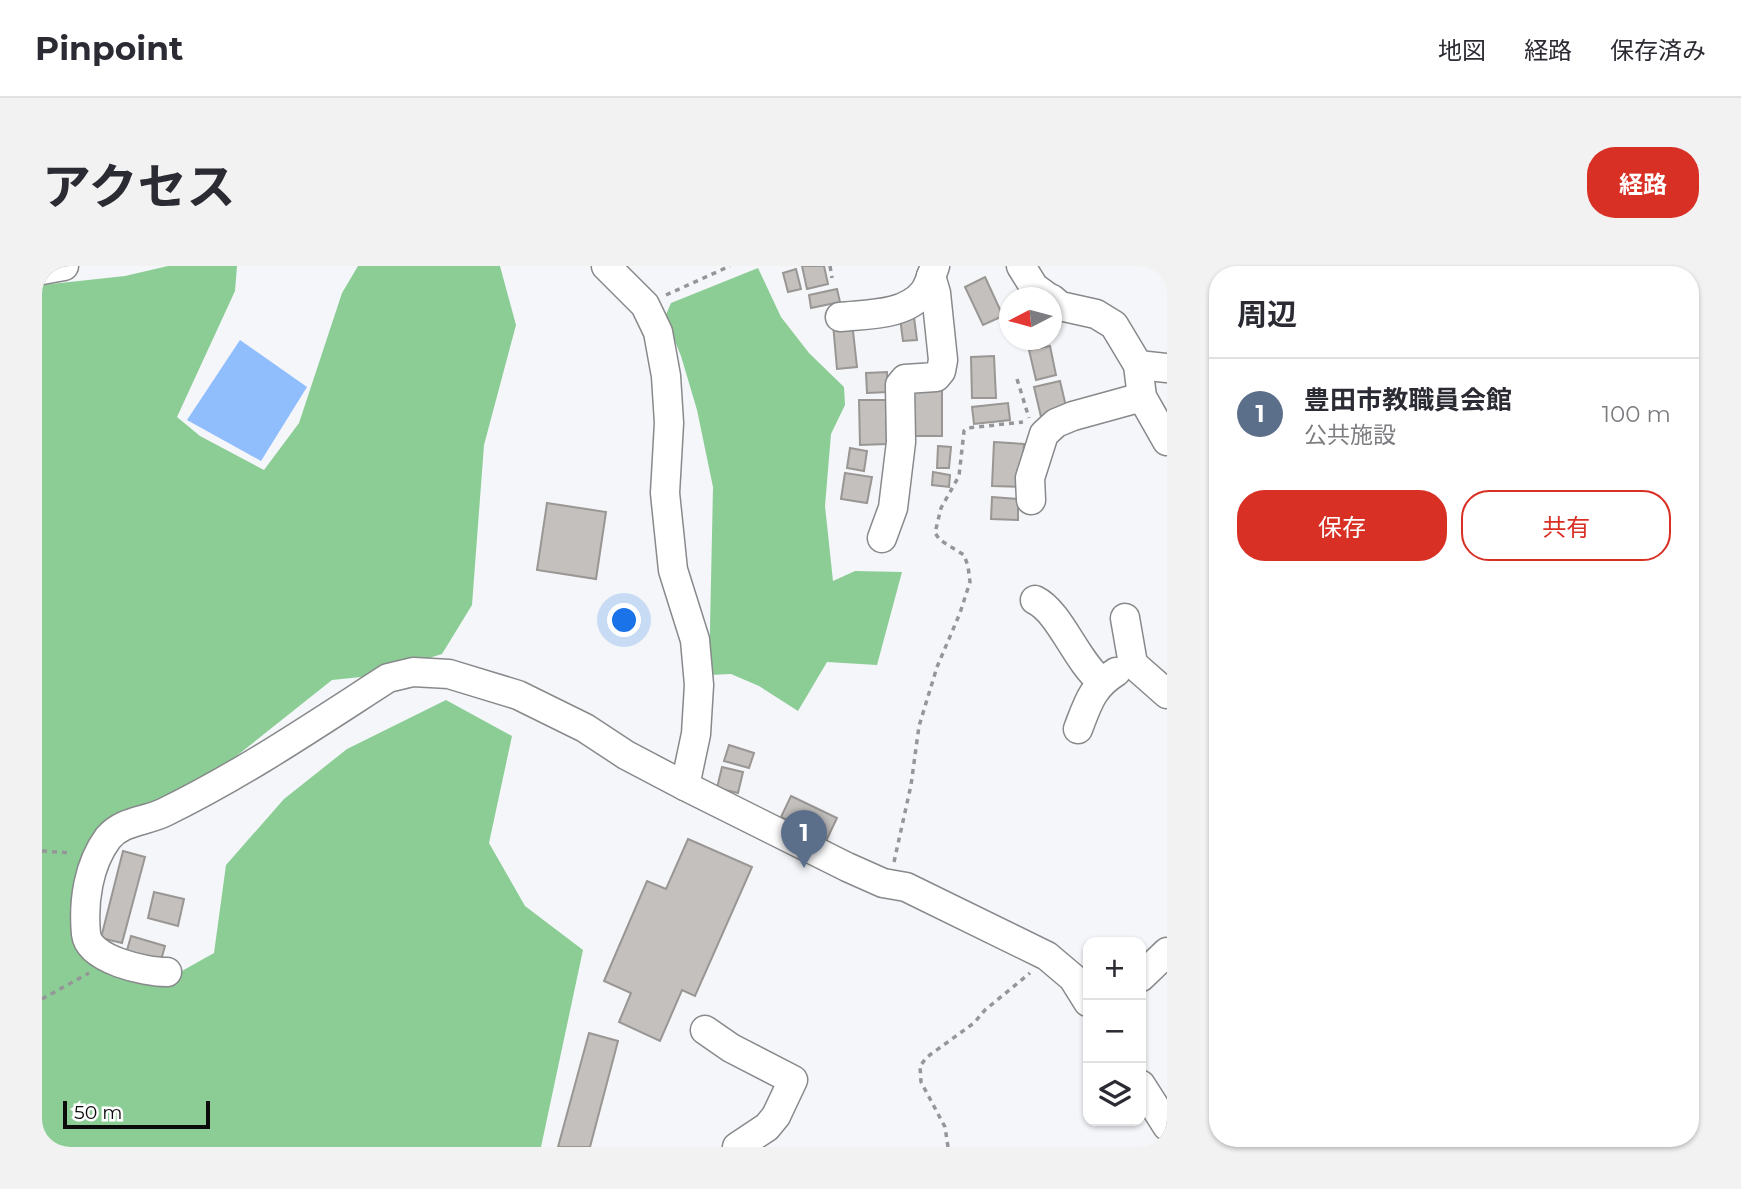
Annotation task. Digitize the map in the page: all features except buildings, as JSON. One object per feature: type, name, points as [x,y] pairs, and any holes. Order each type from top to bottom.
[{"type":"street","points":[[42,270],[64,266]]},
{"type":"street","points":[[606,266],[645,305],[658,332],[666,376],[668,423],[665,493],[673,570],[695,640],[699,685],[696,734],[685,786]]},
{"type":"street","points":[[1021,266],[1034,287]]},
{"type":"street","points":[[840,317],[902,308],[923,293],[933,271]]},
{"type":"street","points":[[882,538],[893,508],[901,442],[900,385],[905,379],[936,377],[941,371],[943,360],[933,271]]},
{"type":"street","points":[[1062,306],[1096,314],[1114,326],[1138,365],[1142,397],[1167,441]]},
{"type":"street","points":[[1138,365],[1167,368]]},
{"type":"street","points":[[1031,500],[1030,478],[1044,434],[1056,423],[1073,416],[1142,397]]},
{"type":"street","points":[[1035,600],[1049,611],[1084,665],[1101,681]]},
{"type":"street","points":[[1125,618],[1133,664],[1167,694]]},
{"type":"street","points":[[1078,729],[1101,681],[1133,664]]},
{"type":"street","points":[[167,972],[156,972],[118,962],[93,951],[87,941],[84,915],[86,890],[99,854],[109,837],[131,822],[156,817],[202,794],[388,678],[413,672],[449,674],[518,695],[586,728],[626,755],[847,867],[883,883],[906,887],[1047,956],[1073,978],[1087,1000]]},
{"type":"street","points":[[1146,972],[1167,952]]},
{"type":"street","points":[[705,1030],[727,1046],[793,1080],[776,1116],[767,1127],[737,1147]]},
{"type":"street","points":[[1146,1092],[1165,1119]]},
{"type":"path","points":[[645,305],[730,266]]},
{"type":"path","points":[[830,266],[832,278]]},
{"type":"path","points":[[883,883],[893,864],[908,798],[919,726],[937,667],[970,582],[964,555],[940,540],[936,533],[941,508],[959,476],[964,431],[968,428],[1024,422],[1031,425],[1017,379]]},
{"type":"path","points":[[42,851],[99,854]]},
{"type":"path","points":[[42,999],[85,976],[104,956]]},
{"type":"path","points":[[948,1147],[945,1127],[921,1082],[920,1066],[927,1057],[974,1023],[985,1010],[1047,956]]},
{"type":"green space","points":[[168,266],[237,266],[235,291],[177,417],[200,436],[264,470],[299,423],[342,293],[358,266],[500,266],[516,325],[484,445],[472,605],[442,654],[371,676],[332,680],[166,812],[111,830],[90,952],[164,981],[214,953],[226,865],[284,799],[347,749],[446,700],[512,736],[489,843],[525,906],[583,950],[541,1147],[42,1147],[42,285],[125,276]]},
{"type":"green space","points":[[758,268],[781,317],[809,353],[844,387],[845,405],[831,434],[825,506],[833,581],[855,571],[902,572],[877,665],[827,662],[798,711],[759,686],[731,674],[709,675],[713,487],[697,410],[681,356],[665,317],[671,303]]},
{"type":"water","points":[[240,340],[307,387],[261,461],[187,420]]},
{"type":"place","name":"豊田市教職員会館","points":[[804,868]]}]
